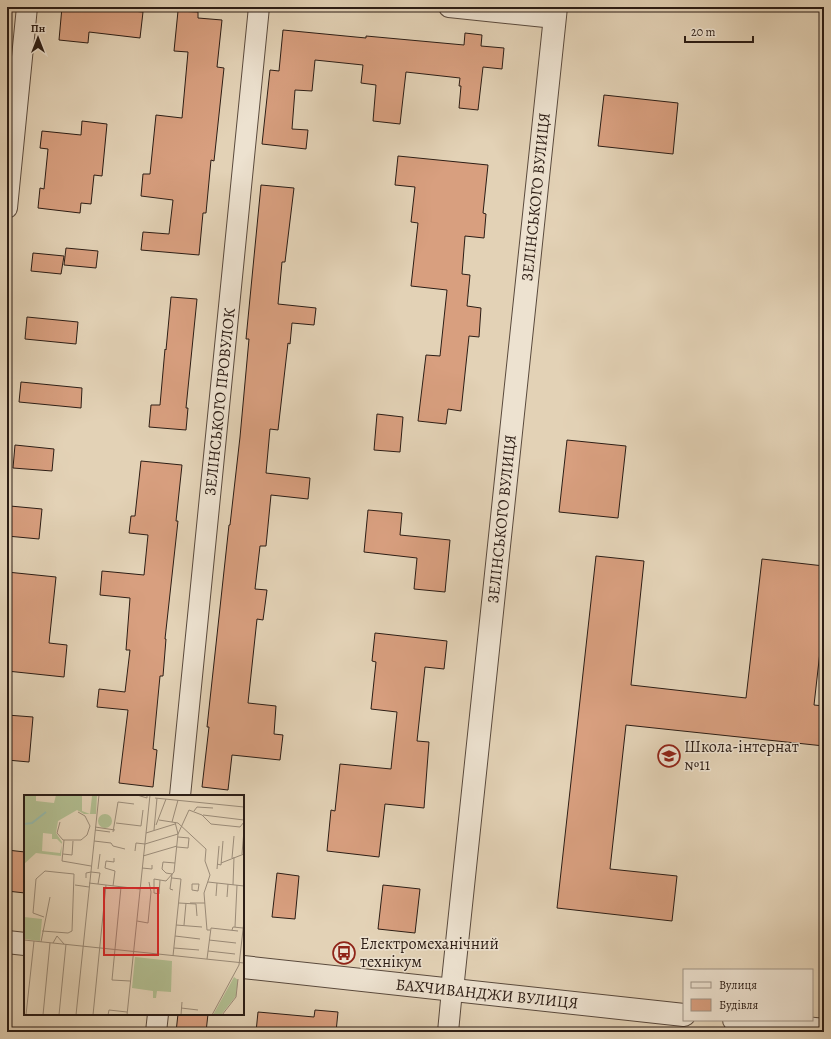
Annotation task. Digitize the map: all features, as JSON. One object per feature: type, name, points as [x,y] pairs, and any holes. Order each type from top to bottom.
[{"type":"street","points":[[7,208],[27,7]]},
{"type":"street","name":"ЗЕЛІНСЬКОГО ПРОВУЛОК","points":[[180,795],[259,7]]},
{"type":"street","points":[[449,7],[555,12]]},
{"type":"street","name":"ЗЕЛІНСЬКОГО ВУЛИЦЯ","points":[[448,1032],[555,12]]},
{"type":"street","points":[[7,942],[24,944]]},
{"type":"street","name":"БАХЧИВАНДЖИ ВУЛИЦЯ","points":[[244,967],[683,1015]]},
{"type":"street","points":[[156,1032],[158,1015]]},
{"type":"street","points":[[743,1021],[824,1030]]},
{"type":"building","points":[[62,7],[91,7],[143,12],[140,38],[89,32],[88,43],[59,40]]},
{"type":"building","points":[[178,11],[198,12],[198,18],[222,20],[217,67],[224,68],[214,161],[211,160],[206,213],[203,213],[199,255],[141,250],[143,232],[169,234],[173,200],[141,196],[143,174],[150,174],[156,115],[182,118],[188,52],[174,51]]},
{"type":"building","points":[[283,30],[464,45],[465,33],[482,35],[481,46],[504,48],[502,69],[483,67],[478,110],[459,108],[461,86],[459,86],[460,78],[406,72],[400,124],[373,121],[376,85],[361,83],[363,65],[315,60],[312,91],[295,90],[292,129],[308,130],[306,149],[262,144],[270,70],[279,71]]},
{"type":"building","points":[[604,95],[678,103],[673,154],[598,146]]},
{"type":"building","points":[[82,121],[107,124],[102,176],[94,175],[91,204],[81,203],[80,213],[38,208],[40,188],[44,189],[48,149],[40,148],[42,131],[81,135]]},
{"type":"building","points":[[398,156],[488,165],[483,213],[486,214],[484,238],[465,236],[462,274],[470,275],[467,306],[481,308],[479,337],[469,336],[461,411],[448,409],[446,424],[418,421],[426,355],[440,356],[447,290],[411,286],[418,223],[411,222],[415,187],[395,185]]},
{"type":"building","points":[[261,185],[294,188],[285,262],[282,262],[278,304],[316,308],[314,325],[292,323],[290,344],[288,343],[278,430],[270,429],[266,473],[310,478],[308,499],[271,495],[266,546],[260,546],[255,589],[267,590],[263,620],[257,619],[248,703],[276,706],[274,734],[283,735],[280,760],[232,755],[228,790],[202,787],[209,727],[207,727],[240,437],[249,339],[246,339]]},
{"type":"building","points":[[66,248],[98,251],[96,268],[64,265]]},
{"type":"building","points":[[33,253],[64,256],[61,274],[31,271]]},
{"type":"building","points":[[171,297],[197,299],[186,408],[188,408],[186,430],[149,427],[151,405],[160,405]]},
{"type":"building","points":[[27,317],[78,322],[76,344],[25,339]]},
{"type":"building","points":[[21,382],[82,388],[81,408],[19,402]]},
{"type":"building","points":[[377,414],[403,417],[400,452],[374,450]]},
{"type":"building","points":[[567,440],[626,446],[618,518],[559,512]]},
{"type":"building","points":[[15,445],[54,449],[52,471],[13,468]]},
{"type":"building","points":[[141,461],[182,465],[176,521],[178,521],[165,639],[163,676],[160,676],[153,749],[157,750],[153,787],[119,783],[128,710],[97,707],[99,689],[125,692],[130,650],[126,650],[130,598],[100,595],[102,571],[144,575],[148,535],[129,533],[131,516],[135,516]]},
{"type":"building","points":[[10,506],[42,509],[39,539],[7,536]]},
{"type":"building","points":[[368,510],[402,513],[400,535],[450,540],[445,592],[414,589],[417,558],[364,552]]},
{"type":"building","points":[[596,556],[644,561],[631,685],[746,698],[762,559],[824,566],[824,616],[814,705],[824,706],[824,746],[626,725],[610,869],[677,876],[672,921],[557,908]]},
{"type":"building","points":[[7,572],[56,577],[49,643],[67,645],[64,677],[7,671]]},
{"type":"building","points":[[375,633],[447,641],[444,669],[425,667],[417,741],[429,742],[424,808],[385,804],[379,857],[327,851],[331,810],[335,811],[340,764],[391,769],[397,712],[371,709],[376,662],[372,661]]},
{"type":"building","points":[[7,715],[33,717],[29,762],[7,760]]},
{"type":"building","points":[[7,850],[24,852],[24,893],[7,891]]},
{"type":"building","points":[[277,873],[299,876],[295,919],[272,917]]},
{"type":"building","points":[[383,885],[420,889],[415,933],[378,929]]},
{"type":"building","points":[[315,1010],[338,1012],[336,1032],[256,1032],[258,1012],[314,1017]]},
{"type":"building","points":[[178,1015],[208,1015],[206,1032],[176,1032]]},
{"type":"place","name":"Школа-інтернат №11","points":[[669,756]]},
{"type":"place","name":"Електромеханічний технікум","points":[[344,953]]}]
